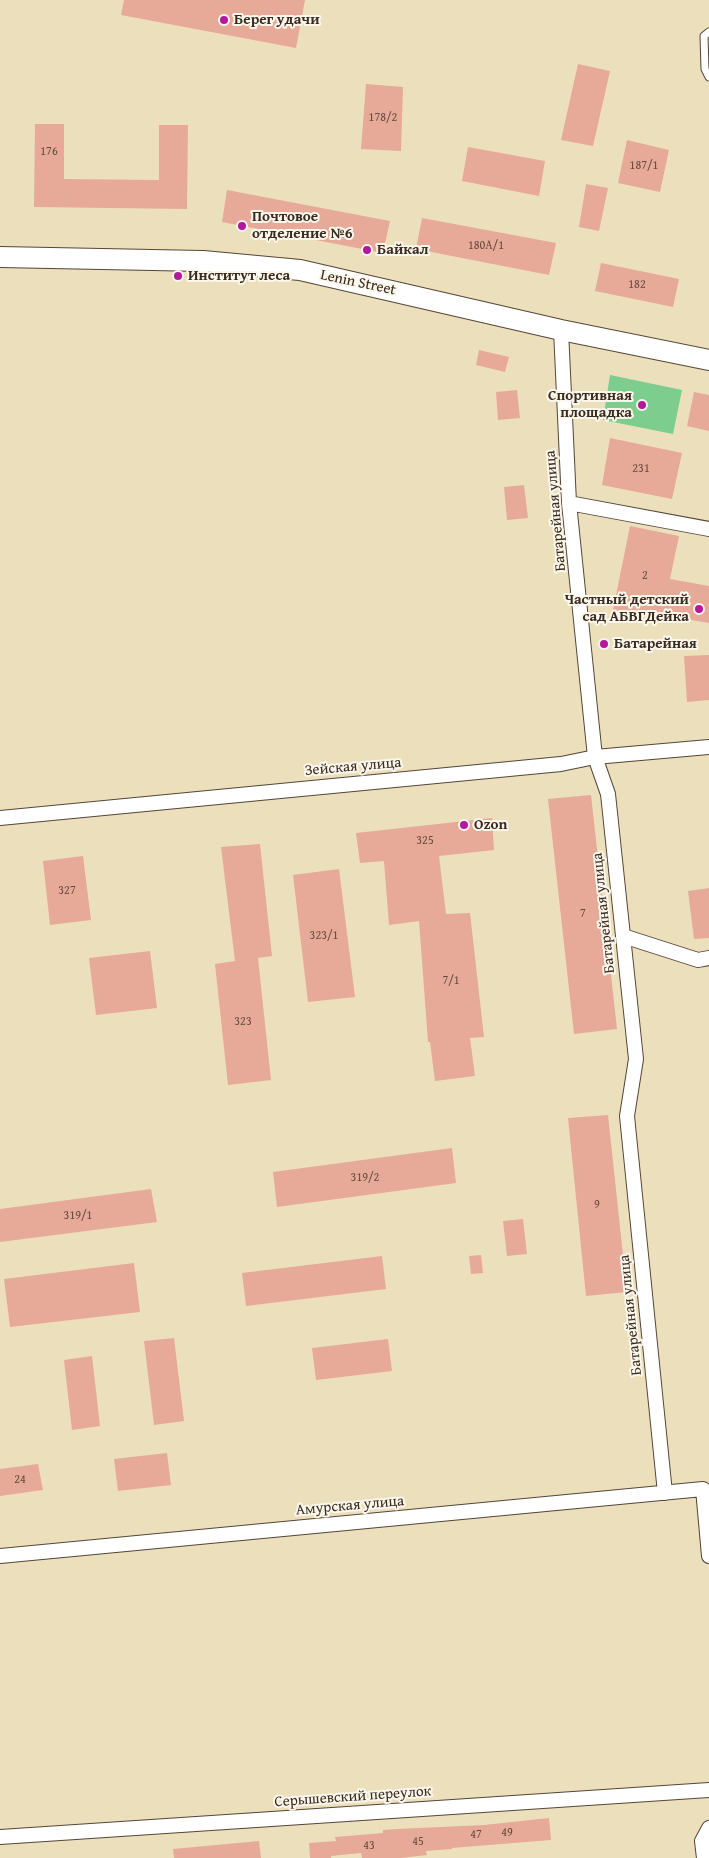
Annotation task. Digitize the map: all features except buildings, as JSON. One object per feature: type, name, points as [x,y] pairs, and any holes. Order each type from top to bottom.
[{"type":"main road","name":"Lenin Street","points":[[0,257],[203,261],[300,270],[561,330],[709,360]]},
{"type":"street","name":"Батарейная улица","points":[[561,330],[569,503],[594,757],[608,794],[636,1059],[627,1116],[665,1493]]},
{"type":"street","points":[[569,503],[709,529]]},
{"type":"street","name":"Зейская улица","points":[[0,818],[561,764],[594,757],[709,747]]},
{"type":"street","points":[[623,936],[698,960],[709,958]]},
{"type":"street","name":"Амурская улица","points":[[0,1556],[703,1489],[709,1556]]},
{"type":"street","name":"Серышевский переулок","points":[[0,1837],[709,1790]]},
{"type":"street","points":[[704,1858],[702,1841],[709,1828]]},
{"type":"lane","points":[[709,32],[704,36],[705,69],[709,77]]},
{"type":"green space","name":"Спортивная площадка","points":[[610,375],[682,390],[673,434],[603,420]]},
{"type":"place","name":"Берег удачи","points":[[224,20]]},
{"type":"place","name":"Почтовое отделение №6","points":[[242,226]]},
{"type":"place","name":"Байкал","points":[[367,250]]},
{"type":"place","name":"Институт леса","points":[[178,276]]},
{"type":"place","name":"Спортивная площадка","points":[[642,405]]},
{"type":"place","name":"Частный детский сад АБВГДейка","points":[[699,609]]},
{"type":"place","name":"Батарейная","points":[[604,644]]},
{"type":"place","name":"Ozon","points":[[464,825]]}]
